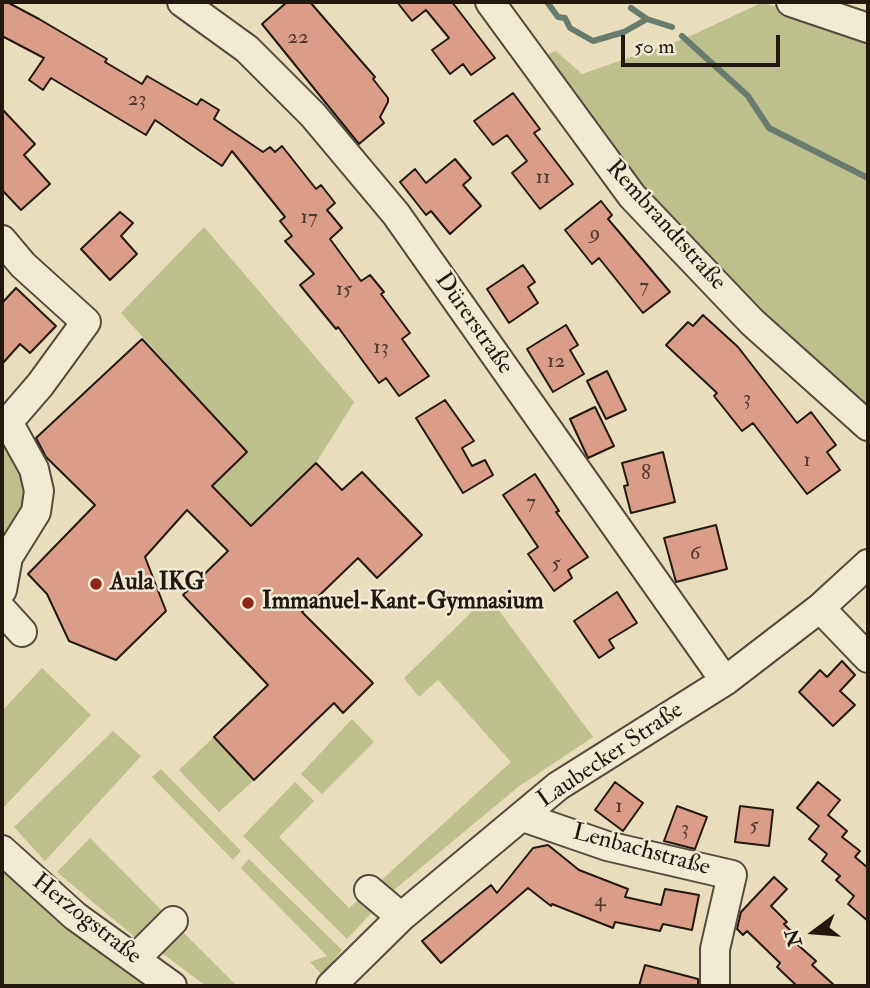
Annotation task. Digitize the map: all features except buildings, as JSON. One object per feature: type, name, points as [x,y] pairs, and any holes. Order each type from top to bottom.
[{"type":"street","name":"Dürerstraße","points":[[182,2],[247,49],[313,115],[396,214],[724,681]]},
{"type":"street","name":"Rembrandtstraße","points":[[490,2],[632,196],[752,322],[868,426]]},
{"type":"street","points":[[791,2],[868,28]]},
{"type":"street","points":[[2,240],[23,265],[86,322],[40,385],[8,422],[34,469],[39,491],[36,512],[11,549],[2,590]]},
{"type":"street","name":"Laubecker Straße","points":[[325,982],[558,786],[724,681],[820,608],[868,564]]},
{"type":"street","points":[[820,608],[868,658]]},
{"type":"street","points":[[2,610],[22,632]]},
{"type":"street","name":"Lenbachstraße","points":[[523,817],[607,846],[732,875],[715,949],[715,986]]},
{"type":"street","name":"Herzogstraße","points":[[2,850],[75,916],[172,986]]},
{"type":"street","points":[[369,890],[401,916]]},
{"type":"street","points":[[135,959],[173,921]]},
{"type":"green space","points":[[761,3],[868,28],[868,426],[752,322],[533,60],[556,51],[582,74],[686,38]]},
{"type":"green space","points":[[204,227],[354,402],[316,463],[251,526],[212,486],[247,452],[121,313]]},
{"type":"green space","points":[[2,429],[34,471],[2,588]]},
{"type":"green space","points":[[488,596],[593,737],[518,787],[388,895],[376,885],[511,762],[438,680],[419,697],[404,678]]},
{"type":"green space","points":[[42,668],[91,715],[2,809],[2,711]]},
{"type":"green space","points":[[352,719],[374,742],[322,794],[301,774]]},
{"type":"green space","points":[[113,731],[141,756],[45,861],[14,827]]},
{"type":"green space","points":[[214,737],[254,780],[219,812],[179,770]]},
{"type":"green space","points":[[161,769],[241,851],[233,860],[152,777]]},
{"type":"green space","points":[[295,782],[314,801],[279,837],[349,908],[363,896],[376,908],[347,939],[243,836]]},
{"type":"green space","points":[[90,838],[169,918],[143,944],[57,872]]},
{"type":"green space","points":[[2,850],[151,971],[138,986],[2,986]]},
{"type":"green space","points":[[249,859],[342,950],[322,975],[310,962],[327,956],[241,868]]},
{"type":"green space","points":[[178,927],[237,986],[206,986],[158,950]]},
{"type":"waterway","points":[[547,2],[558,17],[565,18],[570,28],[593,41],[624,32],[647,19],[672,27]]},
{"type":"waterway","points":[[631,8],[647,19]]},
{"type":"waterway","points":[[682,36],[748,96],[769,128],[868,178]]},
{"type":"place","name":"Aula IKG","points":[[96,584]]},
{"type":"place","name":"Immanuel-Kant-Gymnasium","points":[[248,603]]}]
